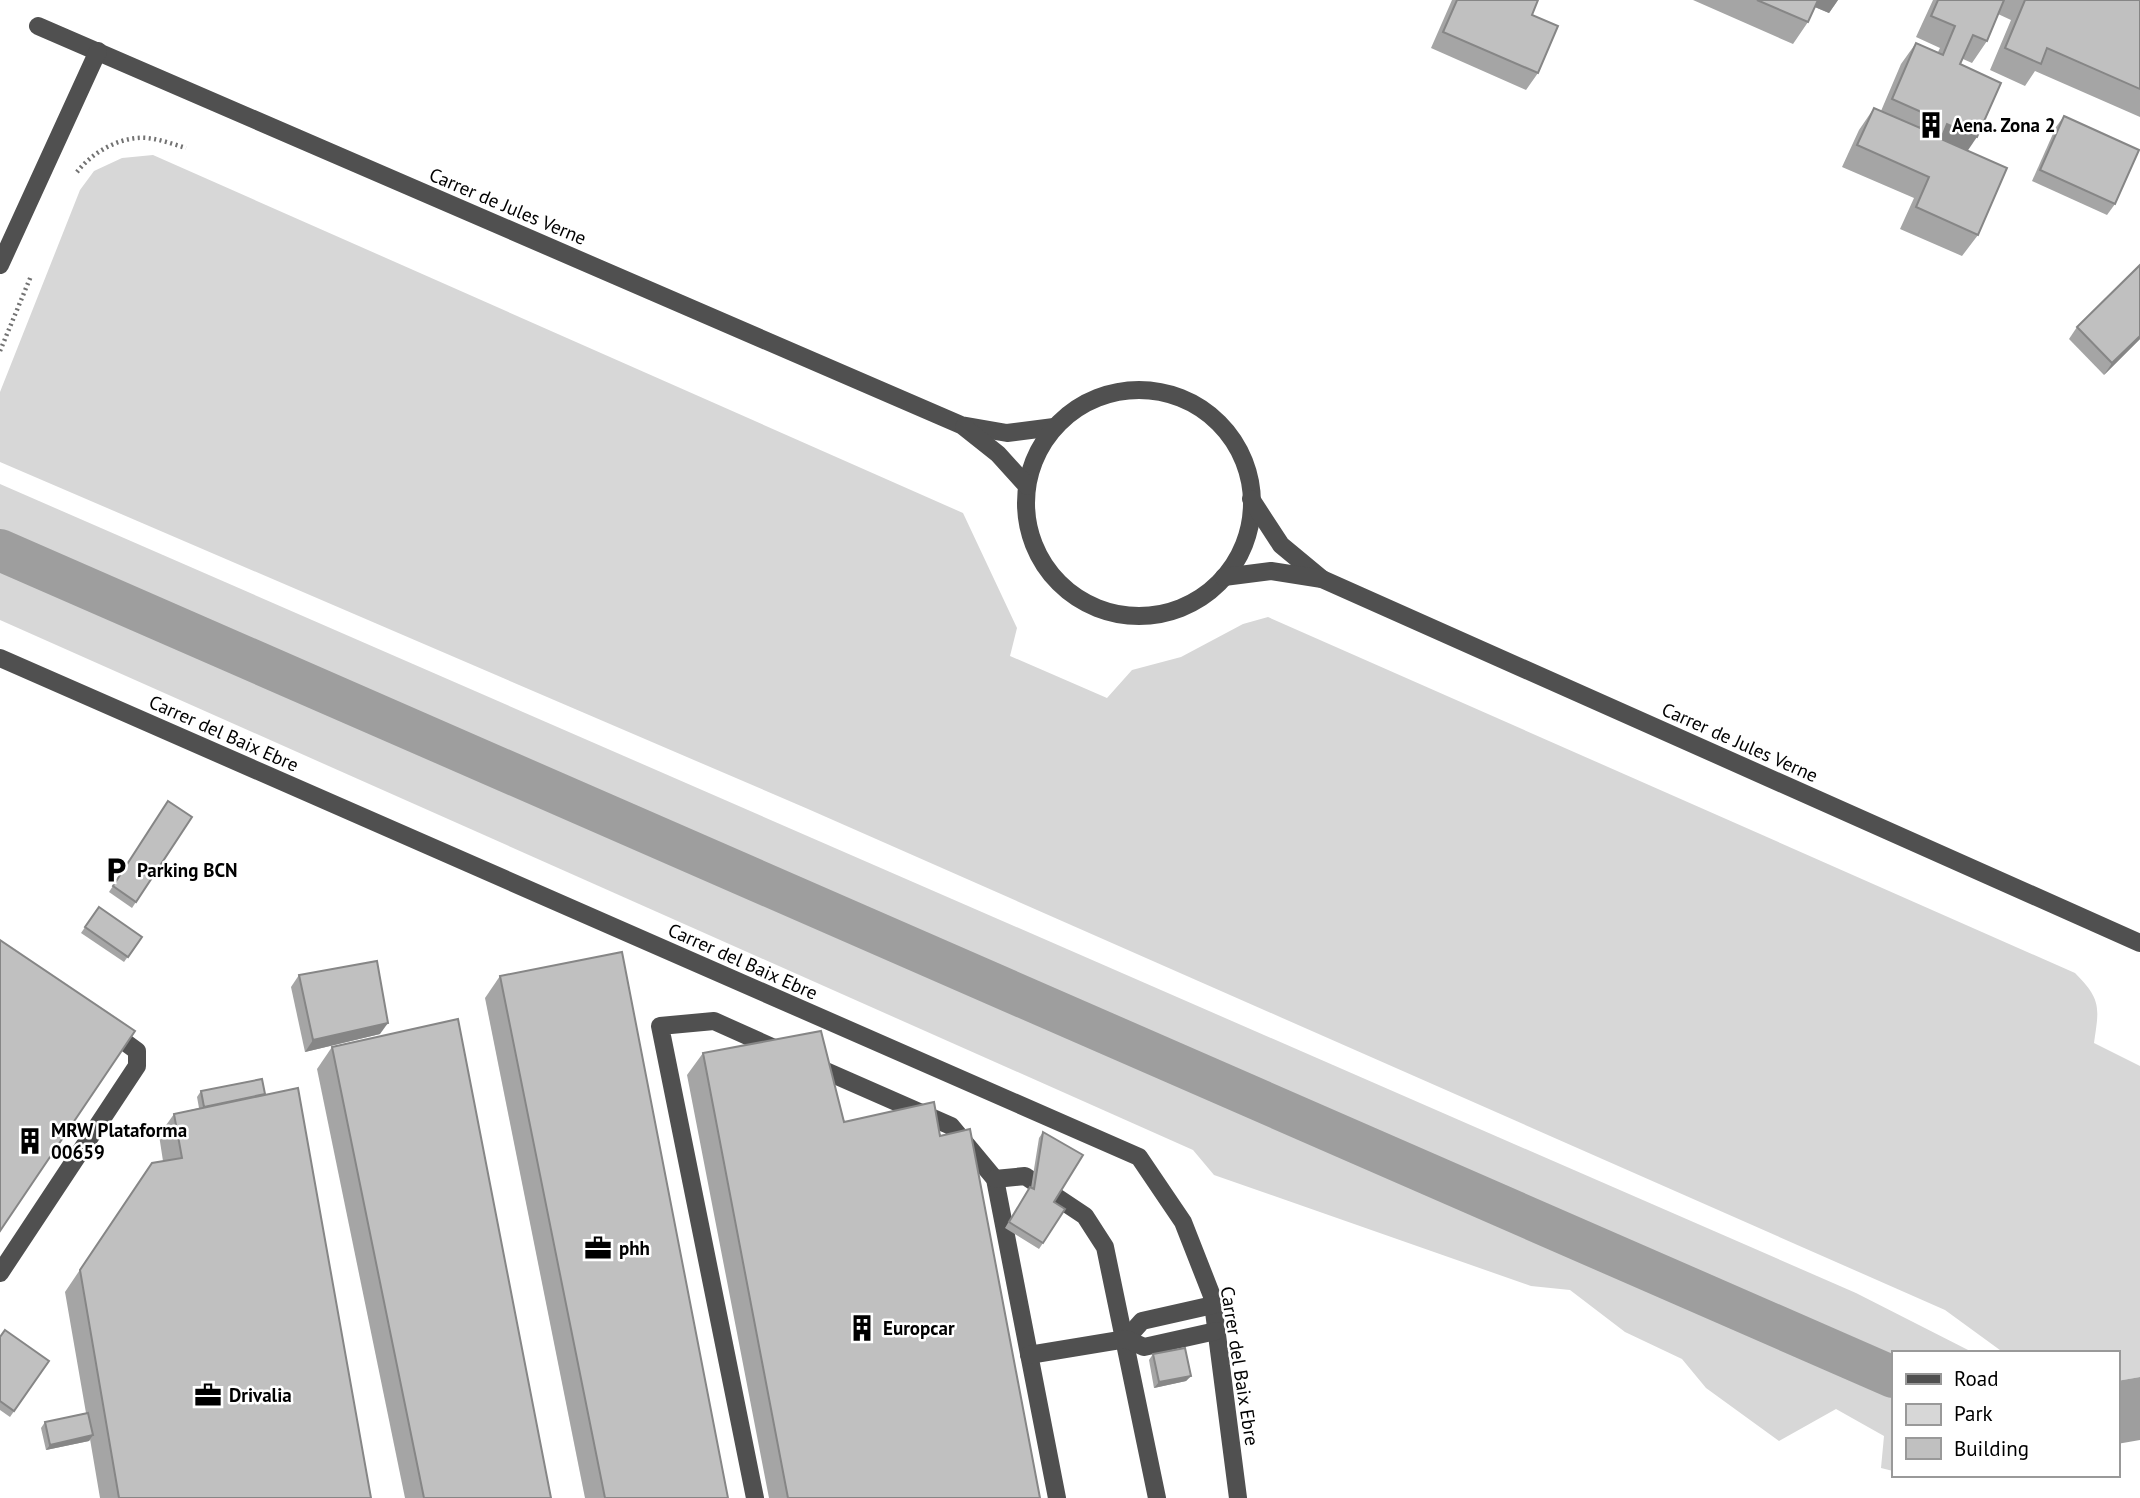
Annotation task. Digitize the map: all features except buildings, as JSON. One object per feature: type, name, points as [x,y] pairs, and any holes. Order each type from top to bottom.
[{"type":"street","name":"Carrer de Jules Verne","points":[[38,26],[961,425],[1007,433],[1055,427]]},
{"type":"street","points":[[0,265],[98,51]]},
{"type":"street","name":"Carrer de Jules Verne","points":[[1139,390],[1171,394],[1201,409],[1227,433],[1245,464],[1250,481],[1252,506],[1243,547],[1224,577],[1205,594],[1170,612],[1131,616],[1093,606],[1068,591],[1040,558],[1027,516],[1027,486],[1036,455],[1055,427],[1079,407],[1108,394],[1139,390]]},
{"type":"street","name":"Carrer de Jules Verne","points":[[961,425],[998,454],[1027,486]]},
{"type":"street","name":"Carrer de Jules Verne","points":[[1252,506],[1281,545],[1322,579]]},
{"type":"street","name":"Carrer de Jules Verne","points":[[1224,577],[1271,571],[1322,579],[2140,943]]},
{"type":"street","name":"Carrer del Baix Ebre","points":[[0,658],[1139,1157],[1183,1222],[1212,1296],[1238,1498]]},
{"type":"street","points":[[0,1273],[137,1066],[137,1051],[89,1016]]},
{"type":"street","points":[[755,1498],[660,1026],[713,1021],[951,1126],[995,1179],[1057,1498]]},
{"type":"street","points":[[995,1179],[1024,1175],[1085,1216],[1105,1247],[1157,1498]]},
{"type":"street","points":[[1126,1339],[1142,1321],[1213,1305]]},
{"type":"street","points":[[1029,1355],[1126,1339],[1144,1347],[1216,1331]]},
{"type":"path","points":[[74,177],[86,162],[115,142],[152,138],[186,148]]},
{"type":"path","points":[[0,351],[35,266]]},
{"type":"green space","points":[[153,155],[963,513],[1017,628],[1010,656],[1107,698],[1132,670],[1181,657],[1243,624],[1268,617],[2075,973],[2090,990],[2096,1005],[2094,1043],[2140,1066],[2140,1377],[2119,1381],[2119,1351],[2001,1351],[1945,1310],[808,809],[0,462],[0,392],[80,190],[94,171],[122,158]]},
{"type":"green space","points":[[0,484],[1856,1293],[1970,1351],[1892,1351],[1892,1471],[1881,1468],[1884,1436],[1836,1409],[1779,1441],[1706,1388],[1682,1359],[1625,1332],[1570,1290],[1531,1286],[1214,1175],[1193,1150],[0,620]]},
{"type":"shaded area","points":[[2140,1377],[2140,1440],[2119,1444],[2119,1381]]},
{"type":"waterway","points":[[0,550],[1892,1377]]},
{"type":"place","name":"Aena. Zona 2","points":[[1931,125]]},
{"type":"place","name":"Parking BCN","points":[[116,870]]},
{"type":"place","name":"MRW Plataforma 00659","points":[[30,1141]]},
{"type":"place","name":"phh","points":[[598,1248]]},
{"type":"place","name":"Europcar","points":[[862,1328]]},
{"type":"place","name":"Drivalia","points":[[208,1395]]}]
